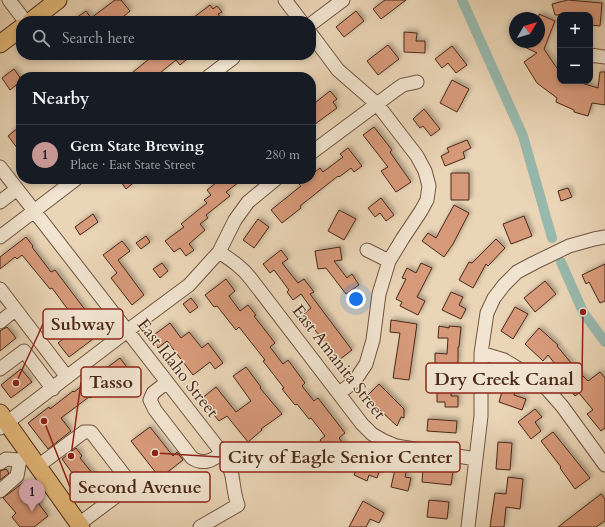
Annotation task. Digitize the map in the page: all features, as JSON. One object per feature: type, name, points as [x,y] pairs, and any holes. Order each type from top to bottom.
[{"type":"main road","points":[[37,16],[58,0]]},
{"type":"main road","points":[[0,44],[16,32]]},
{"type":"main road","points":[[3,421],[29,459],[80,526]]},
{"type":"street","points":[[9,0],[21,16]]},
{"type":"street","points":[[285,0],[297,16]]},
{"type":"street","points":[[316,20],[343,0]]},
{"type":"street","points":[[316,41],[338,70],[377,104],[417,156],[426,171],[428,186],[427,200],[422,211],[389,261],[379,294],[373,340],[366,364],[354,382],[339,393]]},
{"type":"street","points":[[593,55],[605,57]]},
{"type":"street","points":[[215,72],[230,60]]},
{"type":"street","points":[[316,149],[403,85],[417,82]]},
{"type":"street","name":"East Idaho Street","points":[[0,167],[224,456],[232,473],[235,496],[238,505],[200,527]]},
{"type":"street","points":[[0,237],[69,184]]},
{"type":"street","points":[[3,421],[53,389],[189,285],[219,252],[235,220],[248,202],[270,184]]},
{"type":"street","points":[[0,202],[17,189]]},
{"type":"street","points":[[468,527],[481,416],[481,352],[487,313],[494,298],[517,272],[564,248],[605,237]]},
{"type":"street","points":[[367,250],[389,261]]},
{"type":"street","name":"East Amanita Street","points":[[219,252],[243,269],[362,424],[372,434],[396,446],[476,459]]},
{"type":"street","points":[[0,289],[67,377]]},
{"type":"street","points":[[0,322],[16,310]]},
{"type":"street","points":[[0,369],[24,351],[53,389]]},
{"type":"street","points":[[481,352],[504,360],[529,375],[548,390],[562,406],[605,466]]},
{"type":"street","points":[[167,382],[153,393],[150,400],[155,410],[192,458],[199,462],[206,462],[224,456]]},
{"type":"street","points":[[0,463],[6,459],[29,459],[84,432],[91,432],[128,480],[127,488],[80,526]]},
{"type":"street","points":[[0,491],[17,476],[29,459]]},
{"type":"building","points":[[115,0],[121,0],[130,11],[124,16],[94,16]]},
{"type":"building","points":[[385,0],[406,0],[381,19],[373,9]]},
{"type":"building","points":[[568,0],[602,3],[600,26],[593,25],[593,12],[557,12],[557,15],[555,15],[552,4]]},
{"type":"building","points":[[210,5],[213,9],[217,6],[222,12],[218,14],[219,16],[196,16]]},
{"type":"building","points":[[86,11],[90,16],[79,16]]},
{"type":"building","points":[[356,11],[364,21],[344,37],[336,27]]},
{"type":"building","points":[[545,17],[555,21],[545,46]]},
{"type":"building","points":[[404,32],[417,33],[416,41],[425,41],[425,53],[404,52]]},
{"type":"building","points":[[388,45],[399,59],[378,75],[367,61]]},
{"type":"building","points":[[452,46],[467,65],[456,73],[448,63],[442,68],[435,59]]},
{"type":"building","points":[[527,48],[544,48],[557,68],[557,84],[585,84],[598,88],[600,72],[605,72],[605,105],[592,103],[588,116],[574,112],[574,110],[556,102],[557,98],[537,83],[524,62],[537,53]]},
{"type":"building","points":[[148,60],[176,60],[161,72],[133,72]]},
{"type":"building","points":[[176,60],[186,60],[180,65]]},
{"type":"building","points":[[14,69],[16,72],[16,85],[10,90],[2,78]]},
{"type":"building","points":[[452,80],[469,89],[457,112],[440,103]]},
{"type":"building","points":[[330,91],[337,99],[333,102],[337,108],[316,123],[316,102]]},
{"type":"building","points":[[424,109],[440,129],[431,136],[423,126],[420,128],[413,119]]},
{"type":"building","points":[[374,127],[392,150],[390,152],[411,182],[396,192],[381,171],[388,167],[363,135]]},
{"type":"building","points":[[16,130],[16,146],[8,136]]},
{"type":"building","points":[[467,140],[471,148],[463,152],[465,158],[445,166],[441,156],[449,152],[447,148]]},
{"type":"building","points":[[348,148],[362,166],[354,172],[351,168],[339,177],[338,176],[300,206],[301,208],[282,223],[271,210],[301,186],[299,184],[316,184],[316,171],[320,168],[323,172],[343,157],[340,154]]},
{"type":"building","points":[[451,173],[469,173],[469,200],[451,200]]},
{"type":"building","points":[[122,184],[132,184],[126,189]]},
{"type":"building","points":[[215,184],[236,184],[226,192],[230,196],[206,215],[208,218],[200,224],[205,230],[189,244],[194,250],[186,256],[180,248],[174,252],[165,241],[184,227],[181,224],[207,203],[204,200],[211,195],[207,190]]},
{"type":"building","points":[[568,188],[572,197],[561,201],[558,191]]},
{"type":"building","points":[[381,198],[394,215],[386,221],[380,213],[375,217],[368,208]]},
{"type":"building","points":[[454,205],[469,213],[453,244],[444,257],[422,241],[428,233],[436,238]]},
{"type":"building","points":[[339,210],[356,219],[344,240],[328,231]]},
{"type":"building","points":[[93,214],[98,222],[80,235],[75,227]]},
{"type":"building","points":[[524,216],[532,236],[511,244],[503,224]]},
{"type":"building","points":[[258,219],[269,227],[254,248],[243,240]]},
{"type":"building","points":[[146,236],[150,242],[141,249],[136,243]]},
{"type":"building","points":[[26,237],[51,272],[55,270],[86,311],[83,313],[94,327],[92,329],[97,336],[69,357],[58,343],[78,327],[67,312],[69,311],[52,288],[50,289],[22,255],[17,259],[15,257],[0,269],[0,257]]},
{"type":"building","points":[[496,239],[505,248],[488,266],[486,264],[473,288],[459,280],[469,262],[472,263]]},
{"type":"building","points":[[122,241],[130,251],[118,260],[144,295],[132,305],[111,278],[117,273],[103,255]]},
{"type":"building","points":[[340,247],[342,260],[334,261],[347,278],[352,274],[359,285],[346,294],[326,268],[318,269],[315,251]]},
{"type":"building","points":[[281,250],[288,259],[282,263],[298,283],[304,279],[314,292],[310,294],[352,350],[339,360],[303,315],[311,308],[301,294],[293,300],[287,292],[289,290],[274,270],[270,273],[263,264]]},
{"type":"building","points":[[162,263],[168,271],[160,278],[153,269]]},
{"type":"building","points":[[421,263],[432,268],[417,297],[425,301],[418,315],[400,306],[402,302],[396,299],[406,279],[402,278],[407,268],[416,273]]},
{"type":"building","points":[[605,264],[605,301],[600,303],[589,282],[586,284],[582,275]]},
{"type":"building","points":[[226,279],[235,291],[229,296],[240,311],[248,305],[256,315],[254,316],[275,343],[270,347],[283,364],[288,360],[305,383],[302,386],[314,401],[318,398],[345,433],[339,438],[349,451],[338,460],[334,455],[332,456],[320,440],[325,436],[311,418],[309,419],[297,404],[295,405],[282,389],[284,388],[263,361],[265,360],[239,327],[236,330],[217,306],[214,307],[205,295]]},
{"type":"building","points":[[545,281],[556,294],[535,312],[524,298]]},
{"type":"building","points":[[451,292],[463,297],[459,305],[466,309],[461,319],[442,310]]},
{"type":"building","points":[[191,298],[198,307],[190,313],[183,304]]},
{"type":"building","points":[[515,307],[528,314],[513,339],[501,331]]},
{"type":"building","points":[[391,320],[417,324],[409,380],[393,378],[400,333],[390,332]]},
{"type":"building","points":[[170,323],[181,338],[189,332],[202,348],[208,343],[223,363],[215,369],[210,362],[193,375],[167,341],[158,348],[150,338]]},
{"type":"building","points":[[439,326],[449,328],[449,326],[461,327],[458,347],[458,364],[449,364],[451,396],[458,396],[458,407],[445,407],[445,402],[437,402],[435,353],[447,354],[448,338],[438,338]]},
{"type":"building","points":[[7,327],[16,338],[0,351],[0,331]]},
{"type":"building","points":[[539,328],[558,345],[557,346],[581,375],[588,381],[600,372],[605,378],[605,428],[601,431],[587,414],[593,410],[579,393],[575,396],[556,372],[559,369],[548,355],[543,361],[525,344]]},
{"type":"building","points":[[120,358],[129,370],[110,385],[111,387],[104,393],[102,390],[90,398],[89,397],[61,418],[71,431],[48,449],[28,423],[49,407],[50,409]]},
{"type":"building","points":[[246,367],[261,387],[260,388],[282,414],[261,429],[262,430],[248,442],[227,416],[219,421],[201,399],[216,387],[236,412],[251,401],[233,376]]},
{"type":"building","points":[[21,369],[32,382],[11,398],[1,385]]},
{"type":"building","points":[[379,384],[404,409],[404,418],[401,417],[397,426],[366,397]]},
{"type":"building","points":[[504,385],[516,389],[514,395],[526,399],[522,410],[499,402]]},
{"type":"building","points":[[535,409],[542,417],[535,422],[541,431],[531,439],[518,422]]},
{"type":"building","points":[[428,419],[457,421],[456,433],[427,431]]},
{"type":"building","points":[[150,427],[173,456],[177,452],[183,460],[160,478],[131,441]]},
{"type":"building","points":[[553,432],[590,478],[575,489],[560,468],[561,467],[541,441]]},
{"type":"building","points":[[498,442],[512,443],[510,470],[496,469]]},
{"type":"building","points":[[76,448],[82,456],[80,458],[97,479],[84,489],[62,459]]},
{"type":"building","points":[[363,453],[373,457],[371,461],[381,465],[377,478],[369,475],[367,481],[354,475]]},
{"type":"building","points":[[396,465],[407,468],[405,477],[411,478],[408,491],[391,487]]},
{"type":"building","points":[[423,468],[453,471],[451,485],[422,482]]},
{"type":"building","points":[[6,469],[9,473],[0,480],[0,471]]},
{"type":"building","points":[[508,477],[523,479],[520,509],[506,507],[504,527],[490,527],[495,493],[506,494]]},
{"type":"building","points":[[23,483],[48,516],[34,527],[20,527],[12,517],[16,513],[3,498]]},
{"type":"building","points":[[601,494],[605,499],[605,521],[596,527],[558,527]]},
{"type":"building","points":[[429,500],[449,502],[447,519],[427,517]]},
{"type":"building","points":[[363,501],[384,513],[379,523],[370,519],[366,527],[349,527]]},
{"type":"waterway","points":[[462,0],[523,136],[552,238]]},
{"type":"waterway","points":[[561,262],[583,312],[605,342]]},
{"type":"place","name":"Dry Creek Canal","points":[[583,312]]},
{"type":"place","name":"Subway","points":[[16,383]]},
{"type":"place","name":"Second Avenue","points":[[44,421]]},
{"type":"place","name":"City of Eagle Senior Center","points":[[155,453]]},
{"type":"place","name":"Tasso","points":[[71,456]]},
{"type":"place","name":"Gem State Brewing","points":[[32,512]]}]
